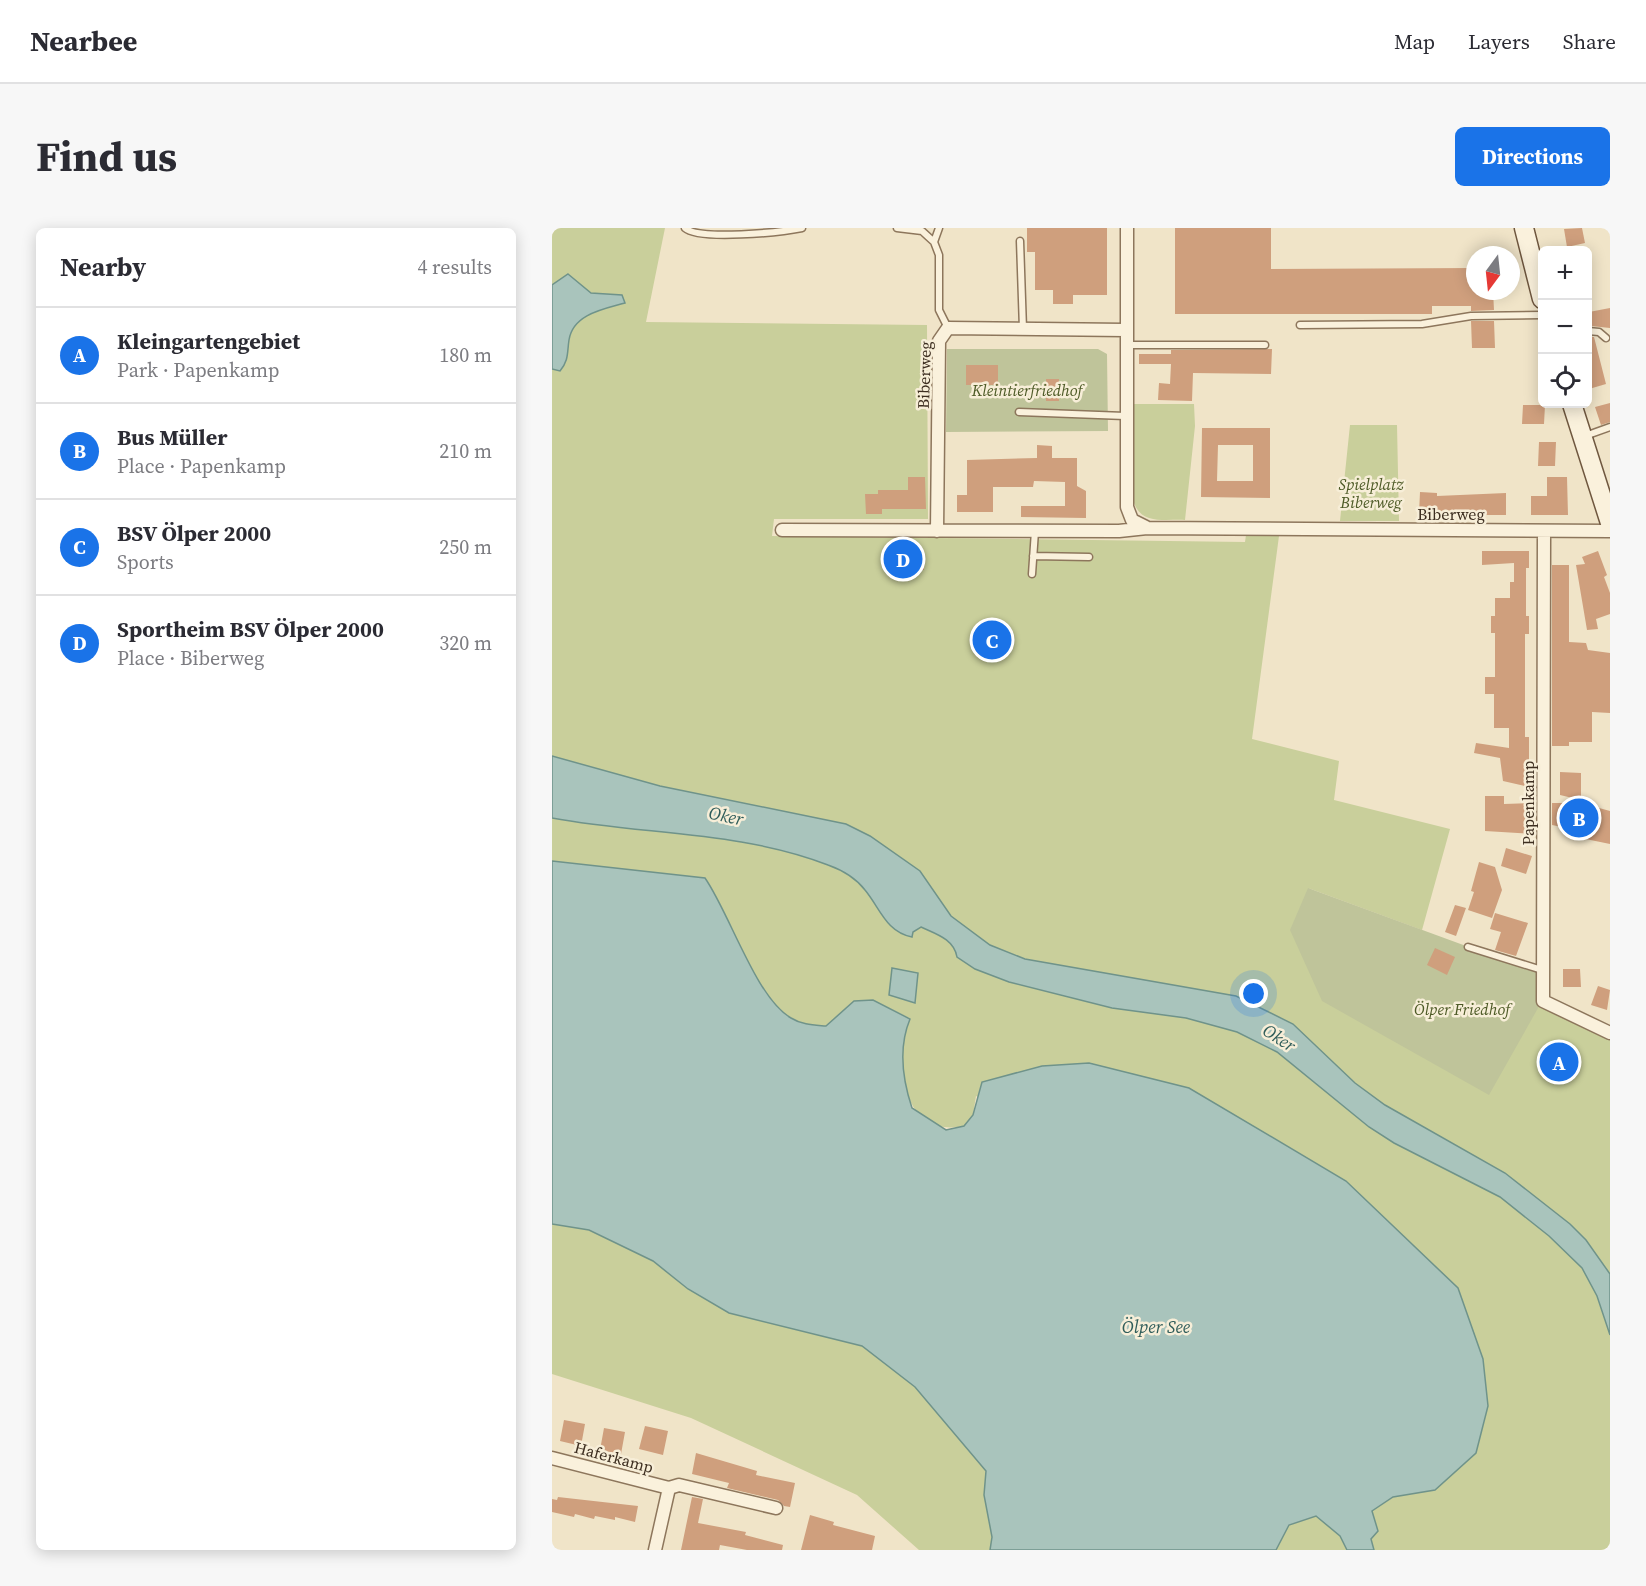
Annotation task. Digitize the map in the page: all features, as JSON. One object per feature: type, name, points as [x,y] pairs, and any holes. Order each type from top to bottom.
[{"type":"main road","points":[[1524,228],[1538,283]]},
{"type":"main road","points":[[1573,408],[1610,523]]},
{"type":"street","points":[[1127,228],[1125,330],[1127,507],[1132,520],[1147,528]]},
{"type":"street","name":"Biberweg","points":[[937,531],[939,341],[948,328],[1125,330]]},
{"type":"street","name":"Biberweg","points":[[782,530],[1119,531],[1147,528],[1610,531]]},
{"type":"street","name":"Papenkamp","points":[[1544,531],[1543,1000],[1610,1033]]},
{"type":"street","name":"Haferkamp","points":[[552,1458],[669,1488],[679,1485],[776,1508]]},
{"type":"street","name":"Haferkamp","points":[[655,1550],[669,1488]]},
{"type":"lane","points":[[685,228],[701,234],[775,233],[802,228]]},
{"type":"lane","points":[[897,228],[922,230],[934,242],[939,255],[939,310],[948,328]]},
{"type":"lane","points":[[934,242],[939,228]]},
{"type":"lane","points":[[1020,241],[1023,329]]},
{"type":"lane","points":[[1300,325],[1422,324],[1471,316],[1538,315]]},
{"type":"lane","points":[[1592,331],[1599,332],[1606,338]]},
{"type":"lane","points":[[1125,345],[1265,345]]},
{"type":"lane","points":[[1019,412],[1125,416]]},
{"type":"lane","points":[[1582,437],[1610,427]]},
{"type":"lane","points":[[1032,574],[1035,531]]},
{"type":"lane","points":[[1033,556],[1089,557]]},
{"type":"lane","points":[[1468,947],[1543,970]]},
{"type":"green space","points":[[552,228],[665,228],[646,322],[927,325],[928,519],[774,519],[772,536],[1245,542],[1246,535],[1279,536],[1252,739],[1339,761],[1334,800],[1450,829],[1422,930],[1308,888],[1610,1034],[1610,1550],[1276,1550],[1289,1525],[1316,1516],[1340,1536],[1378,1531],[1372,1511],[1393,1497],[1435,1490],[1476,1453],[1488,1406],[1483,1359],[976,1096],[973,1115],[964,1126],[943,1127],[927,1121],[915,1109],[907,1093],[903,1075],[904,1036],[909,1018],[873,1000],[854,1001],[827,1026],[804,1023],[791,1018],[778,1008],[766,993],[705,878],[552,861]]},
{"type":"green space","name":"Kleintierfriedhof","points":[[947,349],[1098,349],[1107,354],[1108,431],[946,432]]},
{"type":"green space","points":[[1133,404],[1194,404],[1195,426],[1185,520],[1148,518],[1138,510],[1134,503]]},
{"type":"green space","name":"Spielplatz Biberweg","points":[[1350,425],[1397,425],[1399,521],[1340,521]]},
{"type":"green space","name":"Ölper Friedhof","points":[[1308,888],[1542,974],[1542,1001],[1489,1095],[1322,1001],[1290,930]]},
{"type":"green space","points":[[552,1224],[589,1230],[653,1261],[688,1289],[729,1313],[862,1346],[915,1387],[986,1471],[984,1495],[992,1537],[990,1550],[919,1550],[857,1495],[691,1418],[552,1374]]},
{"type":"water","points":[[568,274],[591,293],[622,295],[625,303],[591,314],[576,324],[569,340],[566,360],[560,371],[552,369],[552,285]]},
{"type":"water","name":"Oker","points":[[552,756],[660,786],[846,824],[870,836],[920,871],[951,916],[990,945],[1025,959],[1236,996],[1293,1024],[1355,1083],[1385,1105],[1505,1173],[1570,1224],[1586,1240],[1610,1274],[1610,1335],[1597,1296],[1582,1268],[1549,1236],[1500,1197],[1394,1143],[1369,1127],[1277,1052],[1237,1032],[1186,1018],[1112,1008],[1009,982],[975,969],[957,957],[948,941],[938,935],[921,927],[913,932],[912,937],[896,930],[884,918],[861,885],[848,874],[795,854],[726,840],[552,818]]},
{"type":"water","name":"Ölper See","points":[[552,861],[705,878],[766,993],[778,1008],[791,1018],[804,1023],[826,1026],[854,1001],[873,1000],[910,1019],[904,1041],[903,1063],[912,1108],[946,1130],[964,1126],[973,1115],[982,1082],[1042,1066],[1089,1063],[1189,1088],[1346,1181],[1458,1288],[1483,1359],[1488,1406],[1476,1453],[1435,1490],[1393,1497],[1372,1511],[1378,1531],[1371,1539],[1374,1550],[1347,1550],[1340,1536],[1316,1516],[1289,1525],[1276,1550],[990,1550],[992,1537],[984,1495],[986,1471],[915,1387],[862,1346],[729,1313],[688,1289],[653,1261],[589,1230],[552,1224]]},
{"type":"water","points":[[892,968],[918,973],[915,1003],[889,995]]},
{"type":"building","points":[[1027,228],[1107,228],[1107,295],[1073,295],[1073,304],[1053,304],[1053,290],[1035,290],[1035,252],[1027,252]]},
{"type":"building","points":[[1175,228],[1271,228],[1271,269],[1466,268],[1466,300],[1493,300],[1494,310],[1471,311],[1471,306],[1432,306],[1432,314],[1175,314]]},
{"type":"building","points":[[1582,228],[1585,243],[1567,246],[1564,229]]},
{"type":"building","points":[[1610,308],[1610,328],[1592,326],[1592,311]]},
{"type":"building","points":[[1471,321],[1494,321],[1495,348],[1472,348]]},
{"type":"building","points":[[1592,337],[1594,337],[1606,384],[1592,388]]},
{"type":"building","points":[[1272,349],[1271,374],[1193,373],[1192,401],[1158,400],[1159,383],[1170,384],[1171,364],[1139,364],[1139,354],[1171,354],[1171,350]]},
{"type":"building","points":[[966,365],[998,365],[998,385],[966,385]]},
{"type":"building","points":[[1046,379],[1059,379],[1059,401],[1046,401]]},
{"type":"building","points":[[1610,403],[1610,422],[1601,425],[1595,407]]},
{"type":"building","points":[[1523,405],[1538,405],[1538,408],[1545,408],[1544,424],[1522,424]]},
{"type":"building","points":[[1202,428],[1270,428],[1270,498],[1201,497]],"holes":[[[1218,445],[1253,445],[1253,481],[1217,481]]]},
{"type":"building","points":[[1539,442],[1556,442],[1555,466],[1538,466]]},
{"type":"building","points":[[1037,445],[1052,446],[1052,458],[1077,458],[1077,486],[1086,491],[1086,518],[1021,517],[1021,506],[1065,506],[1065,482],[1034,481],[1033,487],[993,487],[993,512],[957,512],[957,495],[967,495],[967,460],[1037,458]]},
{"type":"building","points":[[908,477],[925,477],[926,509],[882,509],[882,514],[866,514],[865,494],[878,494],[878,490],[908,490]]},
{"type":"building","points":[[1547,477],[1567,477],[1568,515],[1531,515],[1531,496],[1547,496]]},
{"type":"building","points":[[1420,492],[1437,493],[1437,496],[1506,493],[1506,515],[1419,514]]},
{"type":"building","points":[[883,548],[924,550],[924,570],[882,568]]},
{"type":"building","points":[[1482,551],[1529,551],[1529,568],[1526,568],[1526,616],[1529,616],[1529,634],[1525,634],[1525,737],[1529,737],[1529,787],[1503,781],[1500,758],[1474,753],[1476,743],[1509,748],[1509,728],[1494,728],[1494,694],[1485,694],[1485,677],[1495,677],[1495,633],[1491,633],[1491,616],[1495,616],[1495,598],[1510,598],[1510,582],[1514,582],[1514,563],[1482,565]]},
{"type":"building","points":[[1598,551],[1607,575],[1604,577],[1610,593],[1610,614],[1596,619],[1598,629],[1587,630],[1576,565],[1585,564],[1582,557]]},
{"type":"building","points":[[1552,565],[1569,565],[1569,642],[1586,643],[1588,650],[1610,653],[1610,713],[1592,712],[1592,742],[1569,742],[1569,746],[1552,746]]},
{"type":"building","points":[[1560,772],[1581,773],[1581,800],[1560,795]]},
{"type":"building","points":[[1485,796],[1504,796],[1504,804],[1535,803],[1532,834],[1485,831]]},
{"type":"building","points":[[1552,803],[1581,803],[1610,811],[1610,844],[1576,837],[1577,830],[1552,825]]},
{"type":"building","points":[[1506,848],[1532,856],[1526,874],[1501,866]]},
{"type":"building","points":[[1479,862],[1495,867],[1502,890],[1492,918],[1468,910],[1474,892],[1471,891]]},
{"type":"building","points":[[1455,905],[1466,908],[1456,936],[1445,932]]},
{"type":"building","points":[[1495,913],[1528,923],[1516,956],[1495,950],[1501,932],[1490,929]]},
{"type":"building","points":[[1435,948],[1455,957],[1447,975],[1427,965]]},
{"type":"building","points":[[1563,969],[1580,969],[1581,987],[1563,987]]},
{"type":"building","points":[[1598,986],[1610,990],[1607,1010],[1591,1005]]},
{"type":"building","points":[[564,1420],[585,1424],[581,1446],[560,1441]]},
{"type":"building","points":[[645,1426],[668,1431],[663,1455],[639,1449]]},
{"type":"building","points":[[604,1428],[625,1432],[621,1454],[600,1450]]},
{"type":"building","points":[[696,1453],[757,1471],[756,1475],[795,1483],[790,1507],[784,1506],[778,1500],[727,1488],[729,1483],[692,1474]]},
{"type":"building","points":[[558,1497],[638,1506],[635,1522],[615,1517],[615,1520],[595,1516],[594,1519],[575,1514],[574,1517],[552,1512],[552,1499],[557,1500]]},
{"type":"building","points":[[692,1497],[703,1499],[698,1523],[746,1532],[745,1535],[783,1545],[782,1550],[747,1550],[720,1545],[719,1550],[681,1550]]},
{"type":"building","points":[[810,1515],[834,1522],[833,1525],[875,1536],[872,1550],[801,1550]]},
{"type":"place","name":"Sportheim BSV Ölper 2000","points":[[903,559]]},
{"type":"place","name":"BSV Ölper 2000","points":[[992,640]]},
{"type":"place","name":"Bus Müller","points":[[1579,818]]},
{"type":"place","name":"Kleingartengebiet","points":[[1559,1062]]}]
